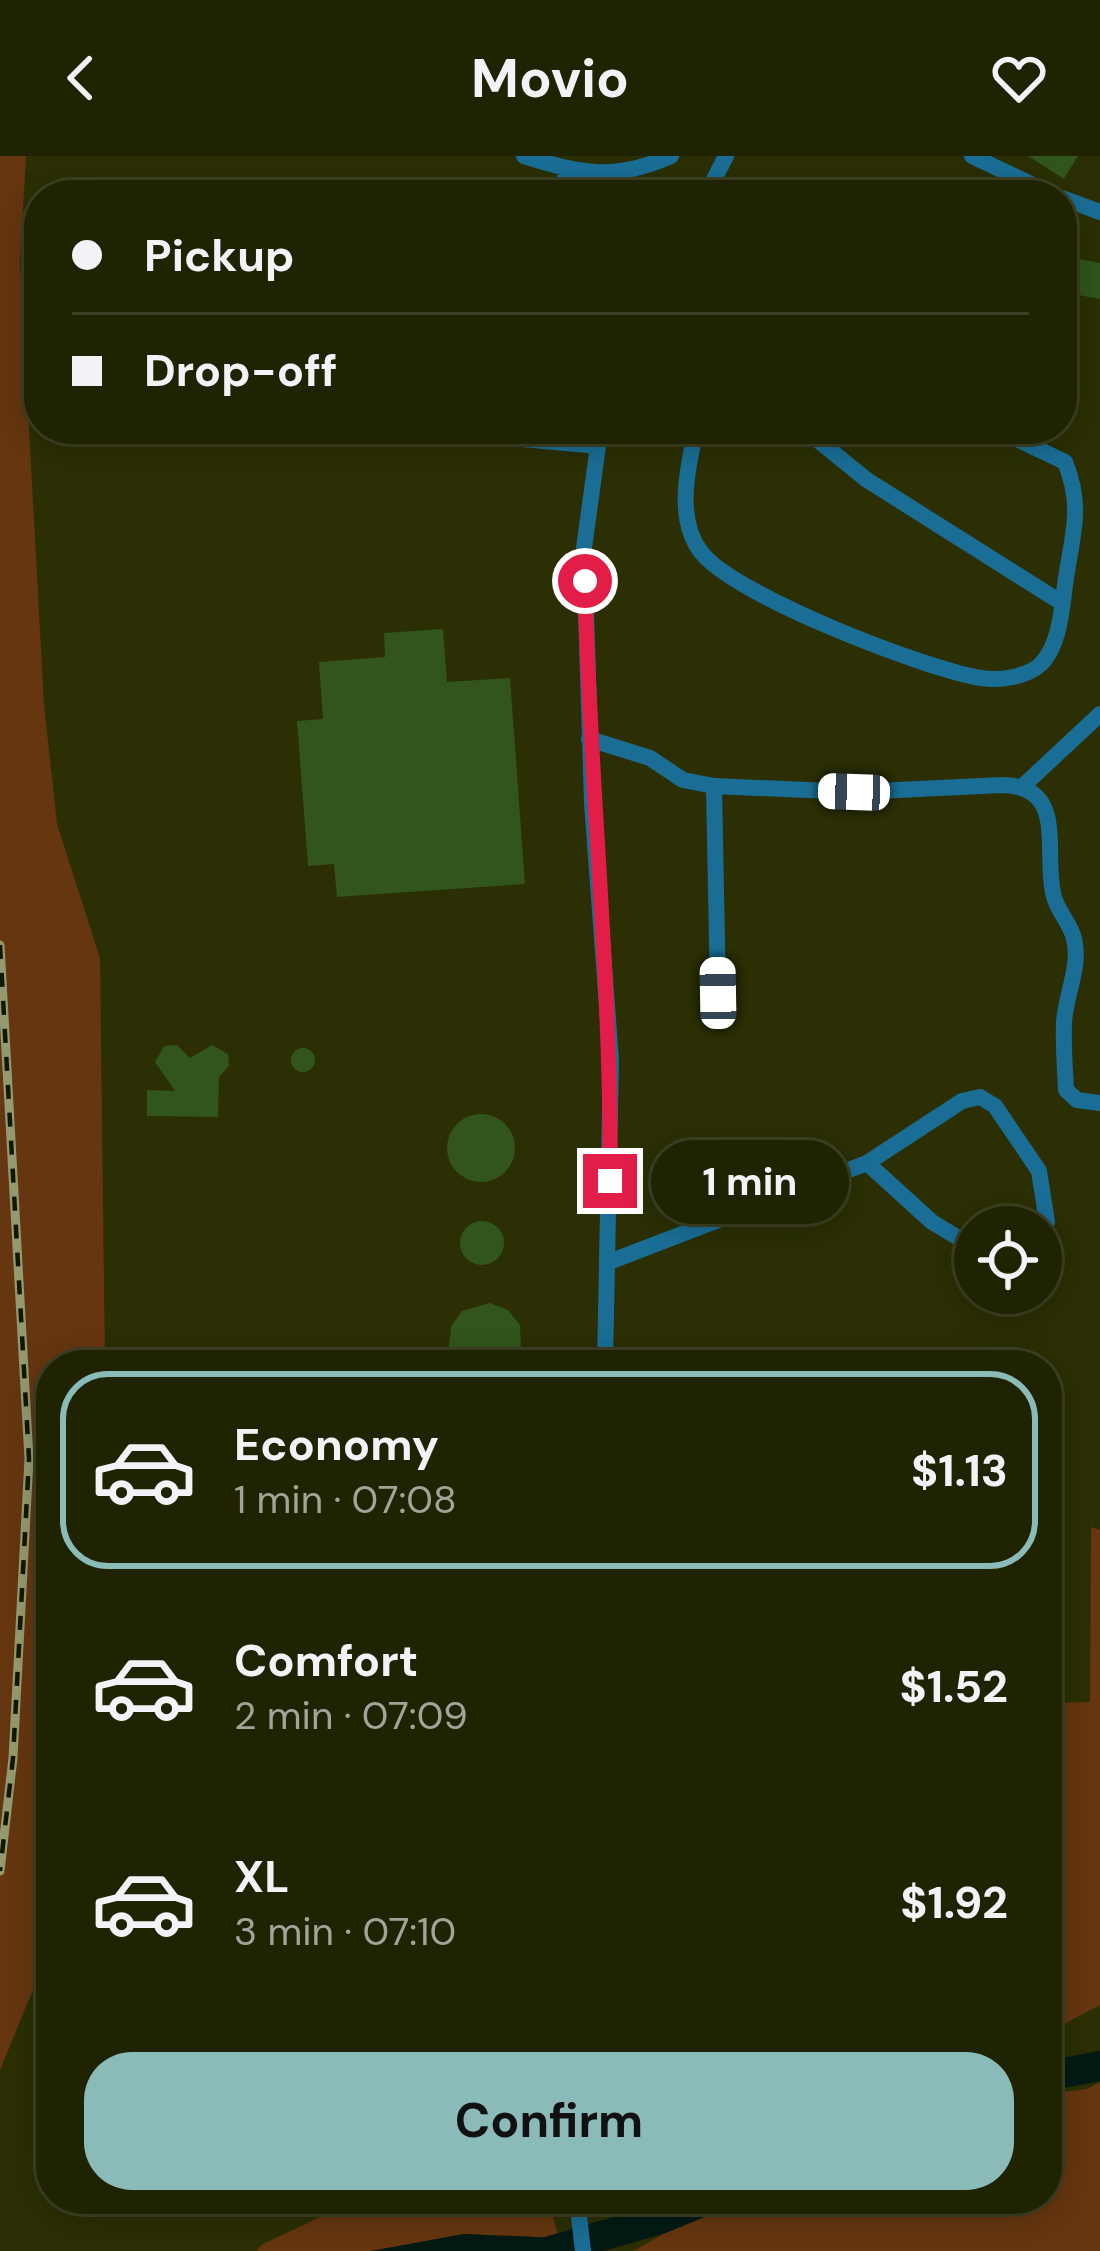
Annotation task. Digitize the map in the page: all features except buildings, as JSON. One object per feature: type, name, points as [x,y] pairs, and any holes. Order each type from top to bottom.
[{"type":"street","points":[[524,156],[601,175],[643,169],[671,156]]},
{"type":"street","points":[[973,156],[1023,180]]},
{"type":"street","points":[[564,180],[566,170]]},
{"type":"street","points":[[601,444],[584,548],[590,739],[611,1060],[606,1350]]},
{"type":"street","points":[[693,444],[686,474],[686,518],[699,550],[724,575],[882,650],[984,679],[1023,676],[1043,662],[1057,632],[1078,494],[1065,462],[1027,444]]},
{"type":"street","points":[[822,444],[867,481],[1062,603]]},
{"type":"street","points":[[1023,785],[1100,713]]},
{"type":"street","points":[[590,739],[650,758],[683,780],[714,786],[897,792],[1023,785],[1038,794],[1045,807],[1054,898],[1074,937],[1075,966],[1064,1021],[1066,1090],[1077,1100],[1100,1103]]},
{"type":"street","points":[[714,786],[718,993]]},
{"type":"street","points":[[610,1262],[867,1163],[962,1100],[980,1097],[995,1106],[1039,1171],[1044,1206]]},
{"type":"street","points":[[867,1163],[932,1222],[954,1235]]},
{"type":"street","points":[[579,2214],[583,2251]]},
{"type":"shaded area","points":[[0,156],[26,156],[20,263],[24,444],[30,444],[44,704],[57,824],[100,958],[105,1350],[36,1350],[36,1982],[0,2070]]},
{"type":"shaded area","points":[[1091,1527],[1100,1530],[1100,2005],[1062,2025],[1062,1703],[1090,1702]]},
{"type":"shaded area","points":[[1100,2082],[1100,2251],[633,2251],[707,2214],[1062,2214],[1062,2092]]},
{"type":"shaded area","points":[[326,2214],[552,2214],[559,2238],[464,2234],[371,2251],[257,2251]]},
{"type":"water","points":[[464,2234],[559,2238],[560,2251],[371,2251]]},
{"type":"waterway","points":[[1062,2073],[1100,2066]]},
{"type":"waterway","points":[[551,2251],[672,2214]]},
{"type":"railway","points":[[0,945],[29,1459],[13,1758],[0,1871]]},
{"type":"route","points":[[585,581],[592,802],[611,1060],[610,1181]]}]
